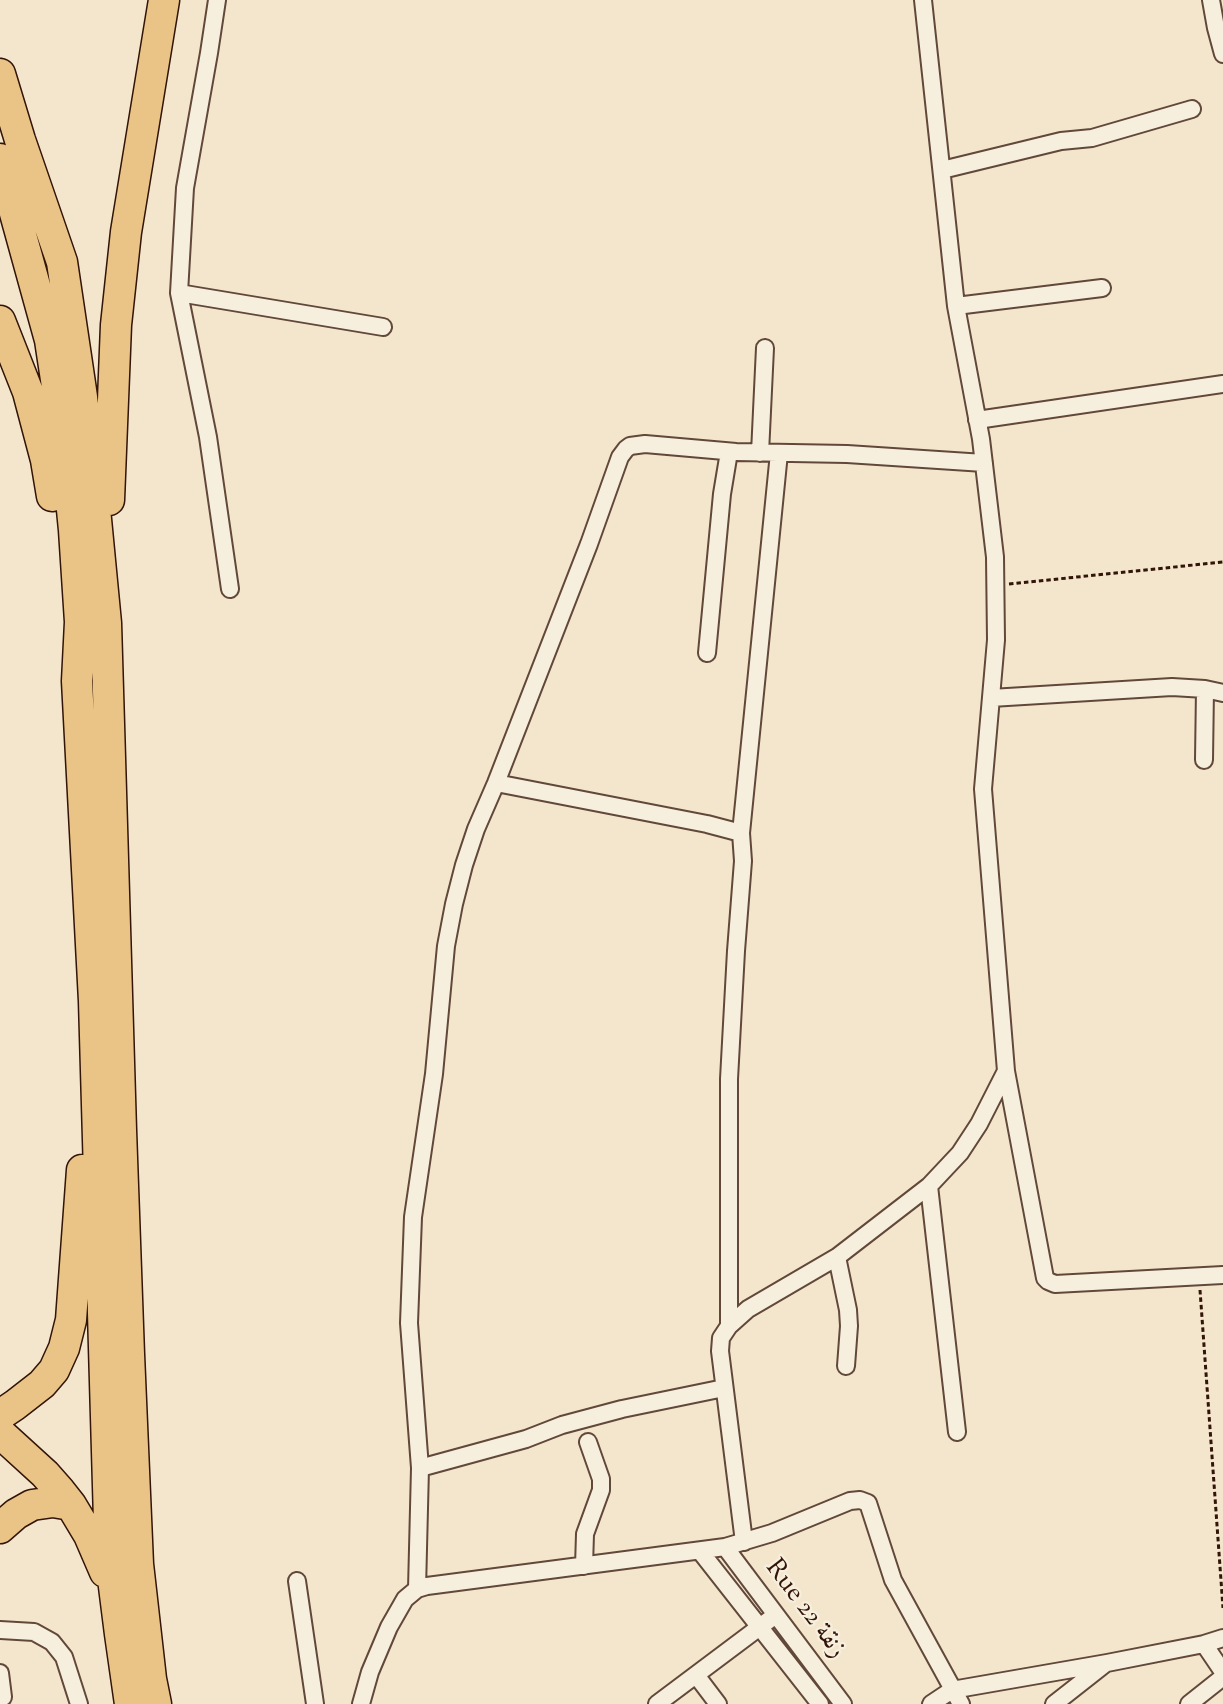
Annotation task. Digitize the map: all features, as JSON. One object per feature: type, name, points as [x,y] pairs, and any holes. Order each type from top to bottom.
[{"type":"highway","points":[[105,623],[116,325],[126,232],[164,0]]},
{"type":"highway","points":[[0,74],[62,262],[82,397],[95,509],[105,623],[137,1541],[151,1679],[156,1704]]},
{"type":"highway","points":[[0,159],[52,351],[74,530],[80,622],[77,681]]},
{"type":"highway","points":[[0,321],[28,392],[46,460],[77,681],[96,1063],[110,1555],[130,1704]]},
{"type":"highway","points":[[0,1415],[28,1396],[54,1370],[68,1337],[82,1168],[96,1063]]},
{"type":"highway","points":[[0,1433],[45,1474],[71,1505],[89,1535],[115,1594]]},
{"type":"highway","points":[[0,1528],[16,1514],[32,1505],[53,1502],[71,1505]]},
{"type":"street","points":[[217,0],[185,188],[179,293],[208,437],[230,589]]},
{"type":"street","points":[[923,0],[956,306],[984,463],[995,557],[996,640],[983,789],[1006,1071],[1045,1278],[1048,1281],[1060,1283],[1223,1275]]},
{"type":"street","points":[[1211,0],[1223,54]]},
{"type":"street","points":[[942,170],[1061,141],[1092,138],[1192,109]]},
{"type":"street","points":[[956,306],[1102,288]]},
{"type":"street","points":[[179,293],[383,327]]},
{"type":"street","points":[[760,453],[765,348]]},
{"type":"street","points":[[977,420],[1223,384]]},
{"type":"street","points":[[417,1589],[420,1468],[409,1323],[413,1217],[434,1074],[446,946],[464,865],[476,830],[589,544],[620,457],[630,446],[645,444],[729,452],[847,454],[984,463]]},
{"type":"street","points":[[707,653],[722,494],[729,452]]},
{"type":"street","points":[[729,1326],[729,1079],[743,861],[741,833],[779,453]]},
{"type":"street","points":[[991,698],[1172,687],[1205,689],[1223,693]]},
{"type":"street","points":[[1204,760],[1205,689]]},
{"type":"street","points":[[496,783],[707,824],[741,833]]},
{"type":"street","points":[[744,1542],[720,1351],[722,1338],[729,1326],[748,1309],[837,1257],[929,1186],[960,1153],[979,1124],[1006,1071]]},
{"type":"street","points":[[929,1186],[957,1432]]},
{"type":"street","points":[[837,1257],[848,1310],[846,1366]]},
{"type":"street","points":[[420,1468],[526,1439],[562,1425],[724,1388]]},
{"type":"street","points":[[584,1566],[585,1534],[601,1490],[601,1479],[588,1442]]},
{"type":"street","points":[[361,1704],[370,1672],[389,1627],[405,1599],[417,1589],[725,1547],[772,1533],[850,1501],[860,1500],[867,1503],[893,1580],[956,1697]]},
{"type":"street","name":"Rue 22 زنقة","points":[[725,1547],[843,1704]]},
{"type":"street","name":"Rue 22 زنقة","points":[[700,1551],[820,1704]]},
{"type":"street","points":[[297,1581],[315,1704]]},
{"type":"street","points":[[657,1704],[759,1625],[775,1616]]},
{"type":"street","points":[[0,1630],[34,1632],[52,1642],[64,1657],[79,1704]]},
{"type":"street","points":[[931,1704],[1223,1638]]},
{"type":"street","points":[[1204,1644],[1223,1672]]},
{"type":"street","points":[[1054,1704],[1107,1663]]},
{"type":"street","points":[[0,1673],[3,1697]]},
{"type":"street","points":[[696,1675],[718,1704]]},
{"type":"street","points":[[1189,1704],[1223,1677]]},
{"type":"path","points":[[995,585],[1223,562]]},
{"type":"path","points":[[1199,1276],[1223,1608]]}]
